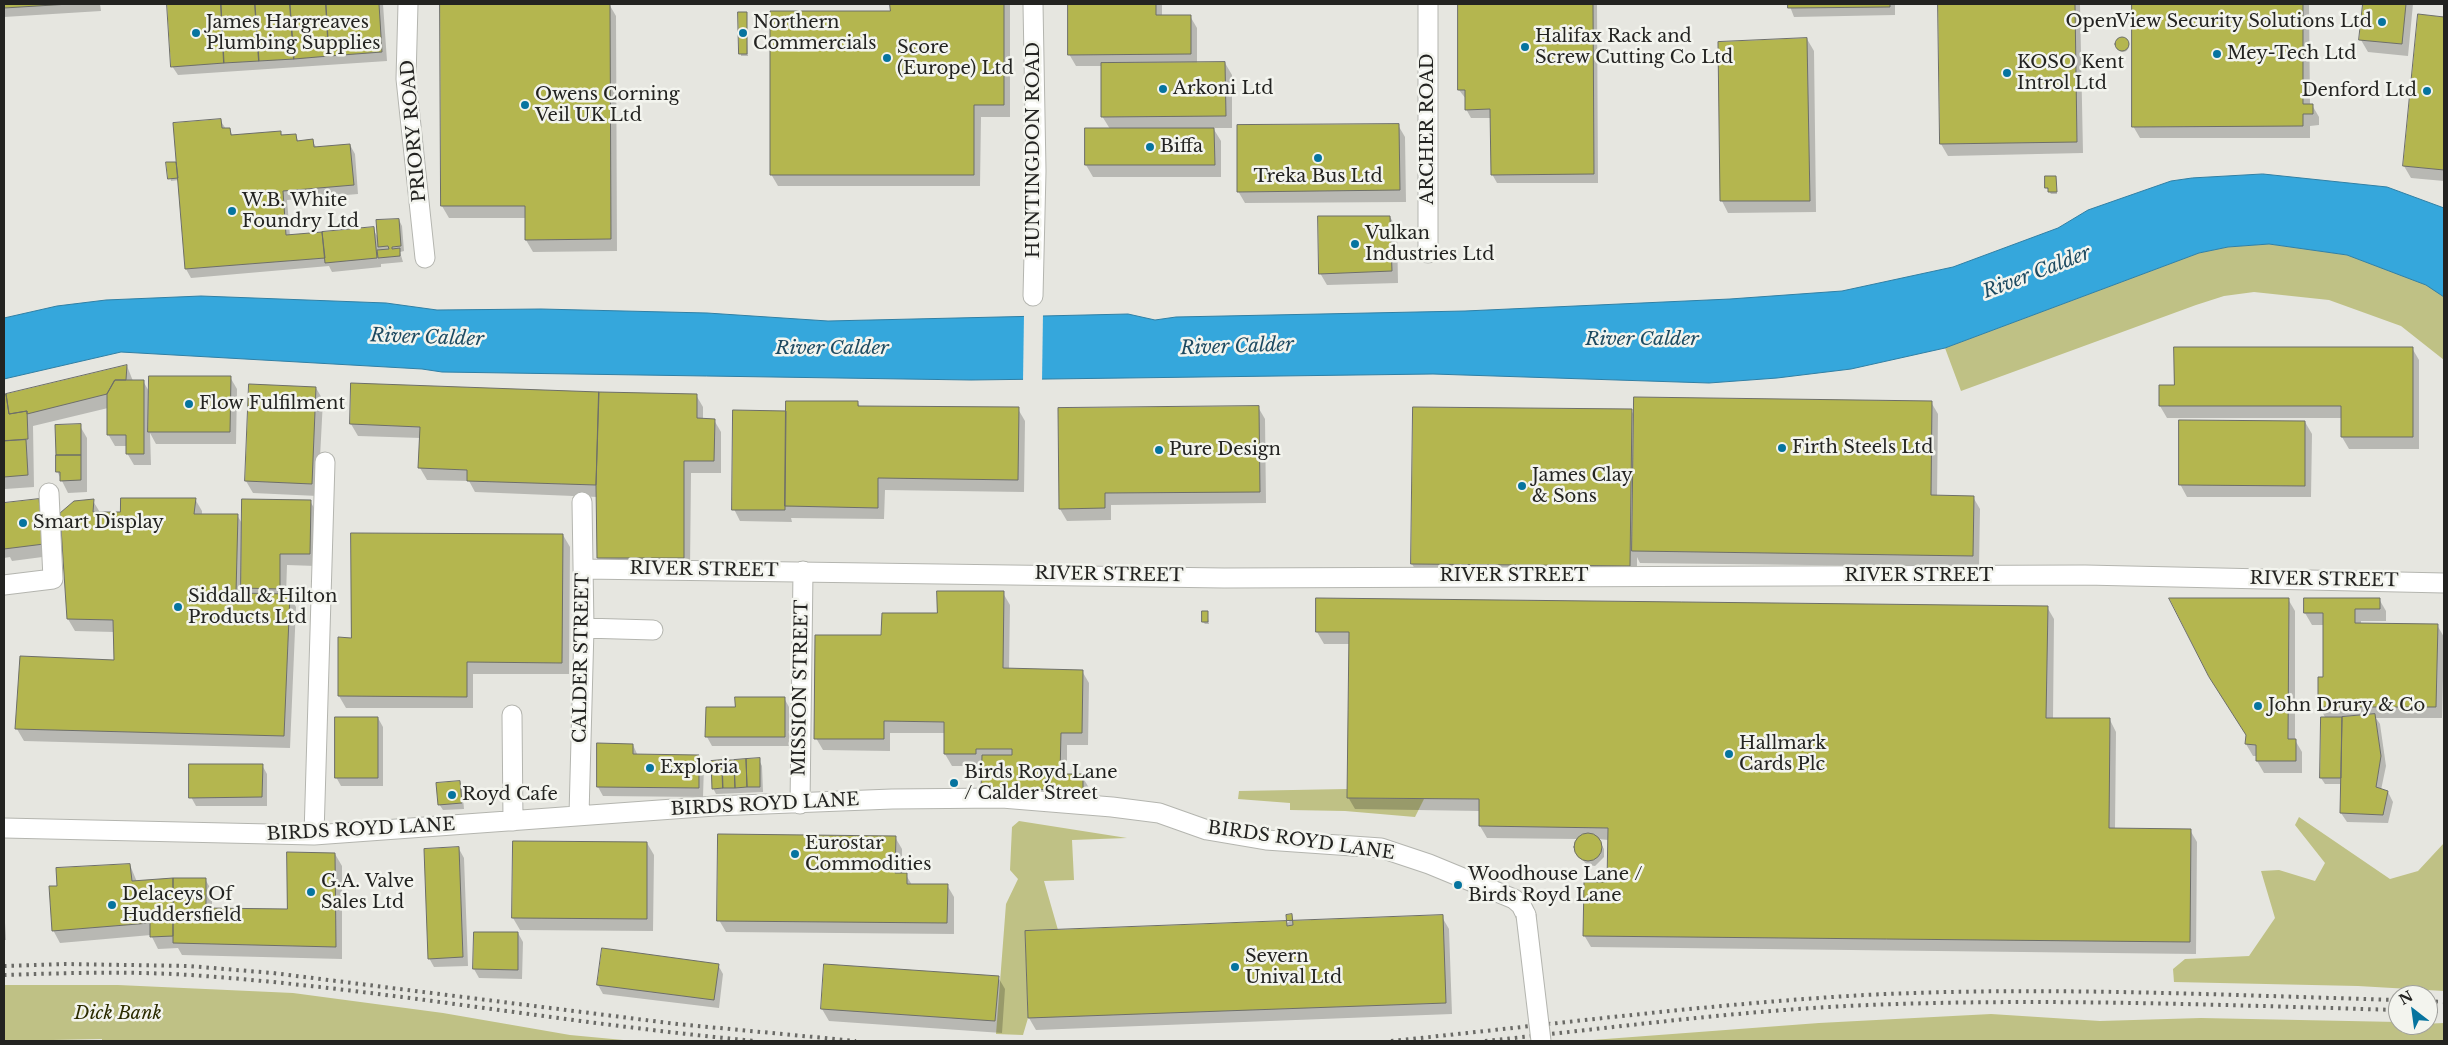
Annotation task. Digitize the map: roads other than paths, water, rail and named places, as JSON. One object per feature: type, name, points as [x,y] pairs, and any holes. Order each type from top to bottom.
[{"type":"street","name":"PRIORY ROAD","points":[[408,4],[406,79],[425,258]]},
{"type":"street","name":"HUNTINGDON ROAD","points":[[1033,4],[1036,171],[1033,296]]},
{"type":"street","name":"ARCHER ROAD","points":[[1428,4],[1428,253]]},
{"type":"street","points":[[314,835],[325,462]]},
{"type":"street","points":[[4,585],[53,579],[49,493]]},
{"type":"street","name":"CALDER STREET","points":[[579,815],[584,628],[582,502]]},
{"type":"street","name":"RIVER STREET","points":[[584,569],[1224,578],[2085,575],[2444,582]]},
{"type":"street","name":"MISSION STREET","points":[[800,804],[803,571]]},
{"type":"street","points":[[584,628],[653,630]]},
{"type":"street","points":[[512,715],[513,821]]},
{"type":"street","name":"BIRDS ROYD LANE","points":[[4,828],[314,835],[715,806],[800,804],[892,798],[1002,798],[1130,809],[1158,813],[1208,830],[1241,836],[1381,848],[1429,864],[1514,899],[1521,905],[1526,915],[1541,1041]]},
{"type":"water","name":"River Calder","points":[[2263,174],[2387,187],[2444,208],[2444,297],[2426,285],[2347,255],[2269,244],[2228,247],[2199,253],[1945,348],[1851,369],[1777,378],[1709,383],[1433,374],[971,380],[442,372],[422,369],[121,352],[4,379],[4,318],[57,306],[106,300],[201,296],[386,303],[437,310],[541,309],[707,313],[828,321],[1128,314],[1155,320],[1176,317],[1465,311],[1730,299],[1842,291],[1953,267],[2058,228],[2088,210],[2171,181]]},
{"type":"railway","points":[[4,966],[64,964],[189,966],[273,973],[677,1024],[856,1041]]},
{"type":"railway","points":[[4,975],[143,973],[261,981],[332,988],[685,1034],[756,1041]]},
{"type":"railway","points":[[1391,1041],[1687,1009],[1806,999],[1932,992],[2065,991],[2388,1000]]},
{"type":"railway","points":[[1485,1041],[1725,1015],[1869,1005],[2068,1002],[2388,1010]]},
{"type":"railway","points":[[2438,1002],[2444,1002]]},
{"type":"railway","points":[[2438,1011],[2444,1011]]},
{"type":"place","name":"OpenView Security Solutions Ltd","points":[[2382,22]]},
{"type":"place","name":"James Hargreaves Plumbing Supplies","points":[[196,33]]},
{"type":"place","name":"Northern Commercials","points":[[743,33]]},
{"type":"place","name":"Halifax Rack and Screw Cutting Co Ltd","points":[[1525,47]]},
{"type":"place","name":"Mey-Tech Ltd","points":[[2217,54]]},
{"type":"place","name":"Score (Europe) Ltd","points":[[887,58]]},
{"type":"place","name":"KOSO Kent Introl Ltd","points":[[2007,73]]},
{"type":"place","name":"Arkoni Ltd","points":[[1163,89]]},
{"type":"place","name":"Denford Ltd","points":[[2427,91]]},
{"type":"place","name":"Owens Corning Veil UK Ltd","points":[[525,105]]},
{"type":"place","name":"Biffa","points":[[1150,147]]},
{"type":"place","name":"Treka Bus Ltd","points":[[1318,158]]},
{"type":"place","name":"W.B. White Foundry Ltd","points":[[232,211]]},
{"type":"place","name":"Vulkan Industries Ltd","points":[[1355,244]]},
{"type":"place","name":"Flow Fulfilment","points":[[189,404]]},
{"type":"place","name":"Firth Steels Ltd","points":[[1782,448]]},
{"type":"place","name":"Pure Design","points":[[1159,450]]},
{"type":"place","name":"James Clay & Sons","points":[[1522,486]]},
{"type":"place","name":"Smart Display","points":[[23,523]]},
{"type":"place","name":"Siddall & Hilton Products Ltd","points":[[178,607]]},
{"type":"place","name":"John Drury & Co","points":[[2258,706]]},
{"type":"place","name":"Hallmark Cards Plc","points":[[1729,754]]},
{"type":"place","name":"Exploria","points":[[650,768]]},
{"type":"place","name":"Birds Royd Lane / Calder Street","points":[[954,783]]},
{"type":"place","name":"Royd Cafe","points":[[452,795]]},
{"type":"place","name":"Eurostar Commodities","points":[[795,854]]},
{"type":"place","name":"Woodhouse Lane / Birds Royd Lane","points":[[1458,885]]},
{"type":"place","name":"G.A. Valve Sales Ltd","points":[[311,892]]},
{"type":"place","name":"Delaceys Of Huddersfield","points":[[112,905]]},
{"type":"place","name":"Severn Unival Ltd","points":[[1235,967]]},
{"type":"park label","name":"Dick Bank","points":[[118,1014]]}]
